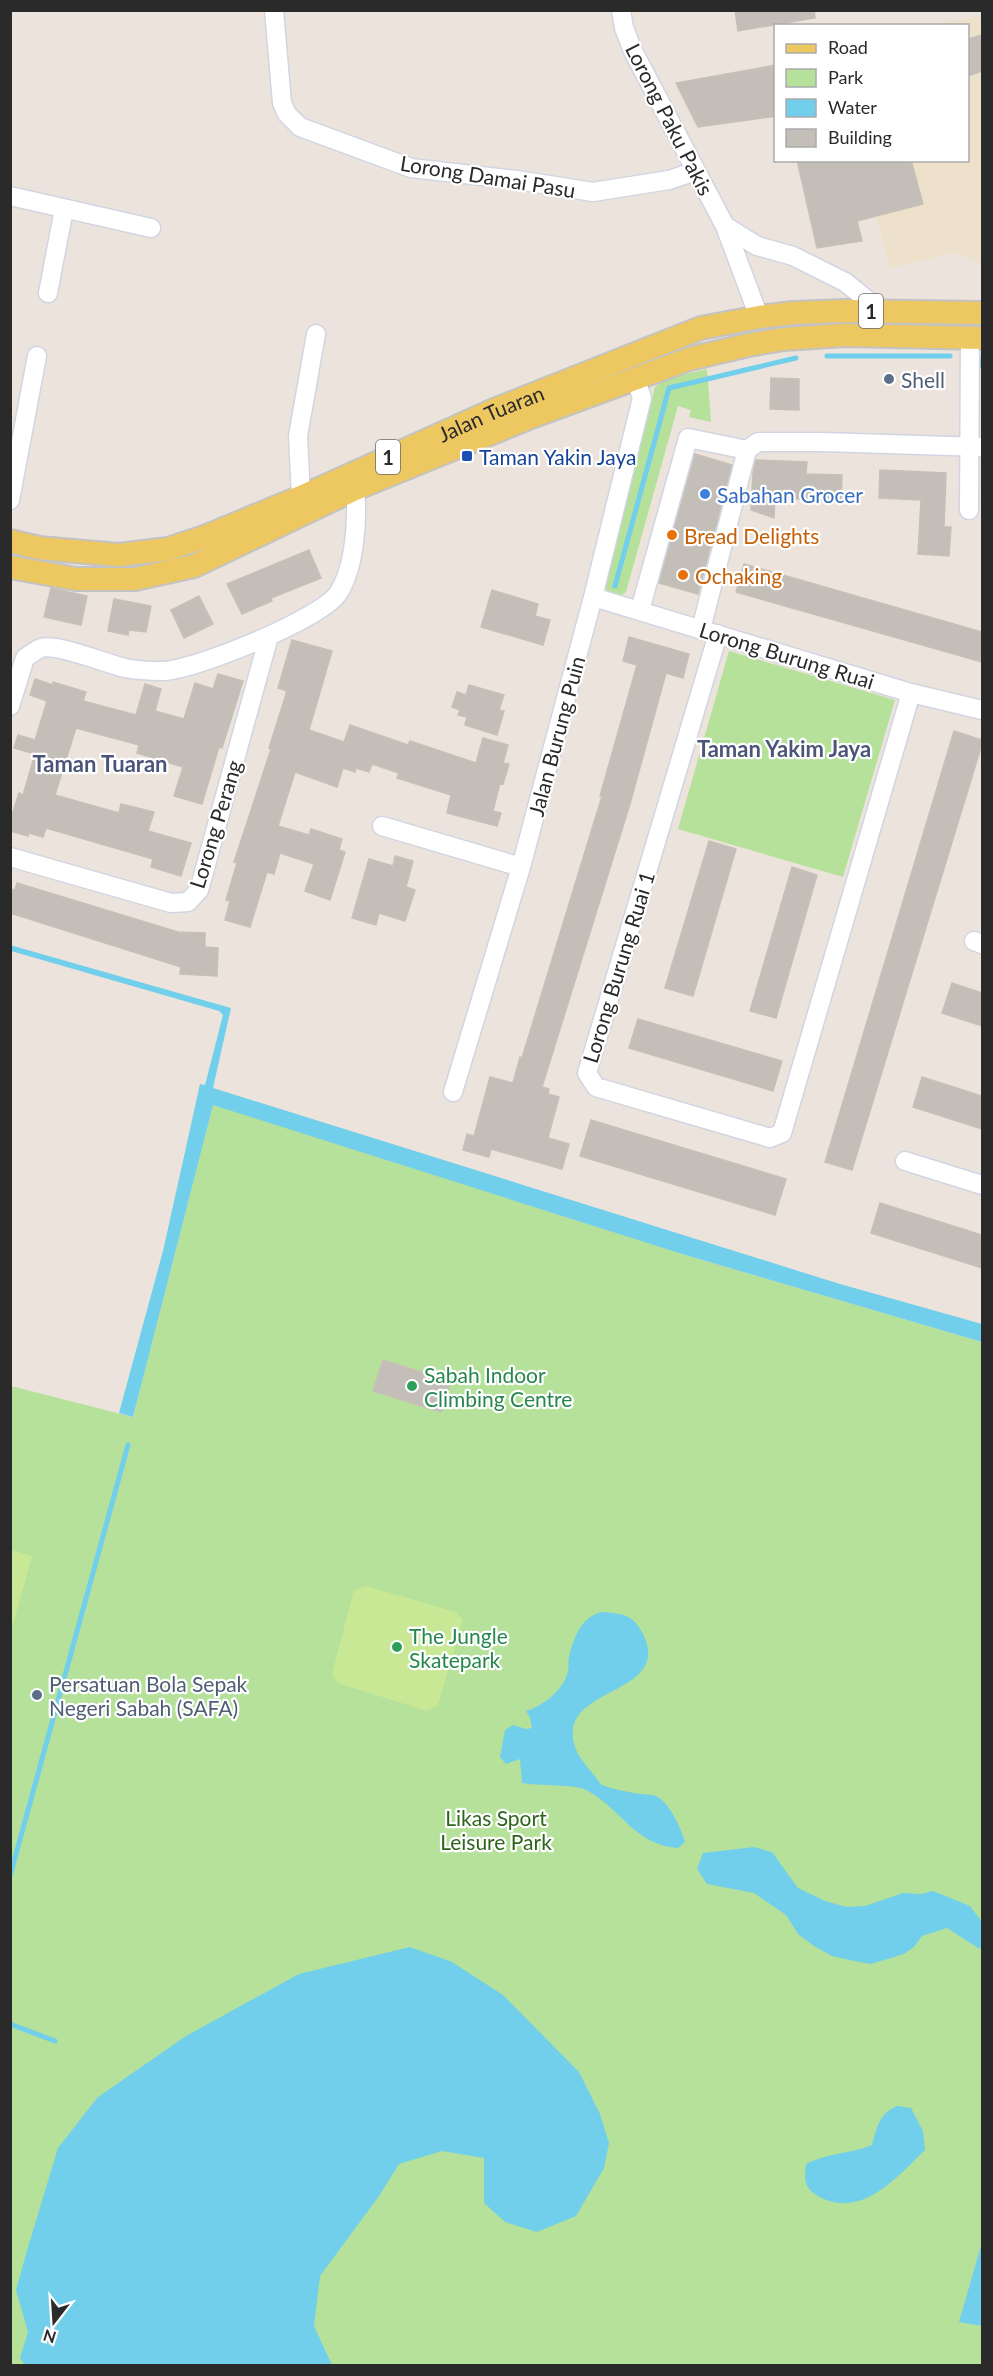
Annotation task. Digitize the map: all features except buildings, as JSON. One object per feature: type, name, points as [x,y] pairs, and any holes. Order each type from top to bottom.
[{"type":"main road","name":"Jalan Tuaran","points":[[10,542],[39,548],[119,555],[168,549],[207,536],[301,497],[494,410],[701,328],[759,316],[803,313],[881,311],[982,313]]},
{"type":"main road","points":[[759,316],[777,323],[834,322],[872,325],[914,337]]},
{"type":"main road","name":"Jalan Tuaran","points":[[10,567],[76,579],[135,579],[195,566],[355,489],[531,417],[689,359],[784,339],[845,335],[976,338]]},
{"type":"street","name":"Lorong Damai Pasu","points":[[274,10],[282,103],[292,120],[300,127],[318,134],[411,168],[517,180],[593,192],[669,180],[696,171]]},
{"type":"street","name":"Lorong Paku Pakis","points":[[621,10],[624,28],[633,51],[725,226],[759,316]]},
{"type":"street","points":[[10,196],[151,228]]},
{"type":"street","points":[[48,293],[64,209]]},
{"type":"street","points":[[725,226],[757,246],[793,256],[853,286],[881,311]]},
{"type":"street","points":[[748,285],[753,259],[759,256],[793,256]]},
{"type":"street","points":[[301,497],[298,436],[316,334]]},
{"type":"street","points":[[969,510],[976,447],[976,338]]},
{"type":"street","points":[[10,500],[37,356]]},
{"type":"street","name":"Jalan Burung Puin","points":[[453,1092],[521,867],[593,597],[642,398],[635,377]]},
{"type":"street","points":[[640,610],[688,438],[747,450]]},
{"type":"street","points":[[710,632],[747,450],[758,442],[976,447]]},
{"type":"street","points":[[10,706],[25,658],[42,648],[60,649],[127,668],[163,671],[184,668],[269,636],[306,618],[338,595],[344,583],[354,541],[355,489]]},
{"type":"street","name":"Lorong Burung Ruai","points":[[593,597],[911,693],[982,710]]},
{"type":"street","name":"Lorong Burung Ruai 1","points":[[710,632],[587,1073],[596,1087],[770,1138],[782,1133],[911,693]]},
{"type":"street","name":"Lorong Perang","points":[[10,857],[171,903],[188,902],[199,890],[269,636]]},
{"type":"street","points":[[382,826],[521,867]]},
{"type":"street","points":[[905,1161],[982,1185]]},
{"type":"shaded area","points":[[982,16],[982,265],[955,253],[890,268],[861,162],[969,162],[969,24],[932,24]]},
{"type":"green space","points":[[707,369],[711,422],[689,417],[691,410],[678,406],[626,592],[622,595],[607,591],[605,586],[655,387],[665,379]]},
{"type":"green space","points":[[729,651],[895,700],[843,877],[678,829]]},
{"type":"green space","name":"Likas Sport Leisure Park","points":[[213,1104],[682,1254],[982,1342],[982,2242],[960,2321],[982,2326],[982,2365],[11,2366],[11,1386],[133,1417]]},
{"type":"green space","points":[[10,1550],[32,1556],[11,1632]]},
{"type":"green space","name":"The Jungle Skatepark","points":[[366,1586],[456,1612],[463,1620],[438,1705],[427,1711],[338,1683],[332,1674],[354,1590]]},
{"type":"water","points":[[10,945],[231,1008],[213,1088],[840,1284],[982,1324],[982,1342],[682,1254],[213,1105],[133,1417],[119,1413],[163,1251],[200,1084],[205,1085],[223,1015],[219,1011],[11,951]]},
{"type":"water","points":[[602,1612],[627,1616],[635,1622],[643,1634],[648,1653],[644,1667],[634,1678],[590,1705],[578,1716],[573,1730],[574,1743],[582,1759],[602,1785],[627,1792],[654,1795],[666,1804],[678,1823],[685,1842],[678,1848],[650,1840],[586,1790],[522,1783],[520,1759],[506,1764],[500,1757],[505,1730],[513,1725],[526,1729],[532,1728],[526,1711],[546,1701],[562,1685],[568,1671],[576,1635],[589,1618]]},
{"type":"water","points":[[754,1847],[772,1852],[798,1888],[825,1901],[846,1907],[865,1906],[903,1893],[921,1894],[933,1891],[970,1906],[982,1922],[982,1948],[978,1948],[947,1928],[922,1936],[914,1947],[904,1954],[871,1964],[832,1956],[798,1934],[786,1915],[754,1893],[707,1884],[697,1869],[703,1853]]},
{"type":"water","points":[[410,1947],[452,1962],[503,1995],[579,2072],[600,2114],[609,2143],[604,2168],[576,2216],[537,2232],[505,2222],[484,2203],[484,2158],[442,2151],[399,2164],[379,2196],[320,2276],[314,2326],[332,2365],[25,2365],[20,2358],[28,2332],[16,2290],[58,2148],[98,2097],[186,2036],[299,1974]]},
{"type":"water","points":[[897,2106],[911,2108],[923,2131],[925,2150],[890,2183],[863,2199],[849,2203],[834,2202],[810,2190],[805,2179],[806,2164],[872,2145],[882,2117]]},
{"type":"water","points":[[982,2242],[982,2326],[959,2322]]},
{"type":"waterway","points":[[827,356],[950,356]]},
{"type":"waterway","points":[[615,586],[669,388],[796,358]]},
{"type":"waterway","points":[[981,366],[982,359]]},
{"type":"waterway","points":[[10,1876],[128,1445]]},
{"type":"waterway","points":[[10,2024],[55,2041]]},
{"type":"place","name":"Shell","points":[[889,379]]},
{"type":"place","name":"Taman Yakin Jaya","points":[[467,456]]},
{"type":"place","name":"Sabahan Grocer","points":[[705,494]]},
{"type":"place","name":"Bread Delights","points":[[672,535]]},
{"type":"place","name":"Ochaking","points":[[683,575]]},
{"type":"place","name":"Sabah Indoor Climbing Centre","points":[[412,1386]]},
{"type":"place","name":"The Jungle Skatepark","points":[[397,1647]]},
{"type":"place","name":"Persatuan Bola Sepak Negeri Sabah (SAFA)","points":[[37,1695]]},
{"type":"district","name":"Taman Yakim Jaya","points":[[784,748]]},
{"type":"district","name":"Taman Tuaran","points":[[100,763]]}]
